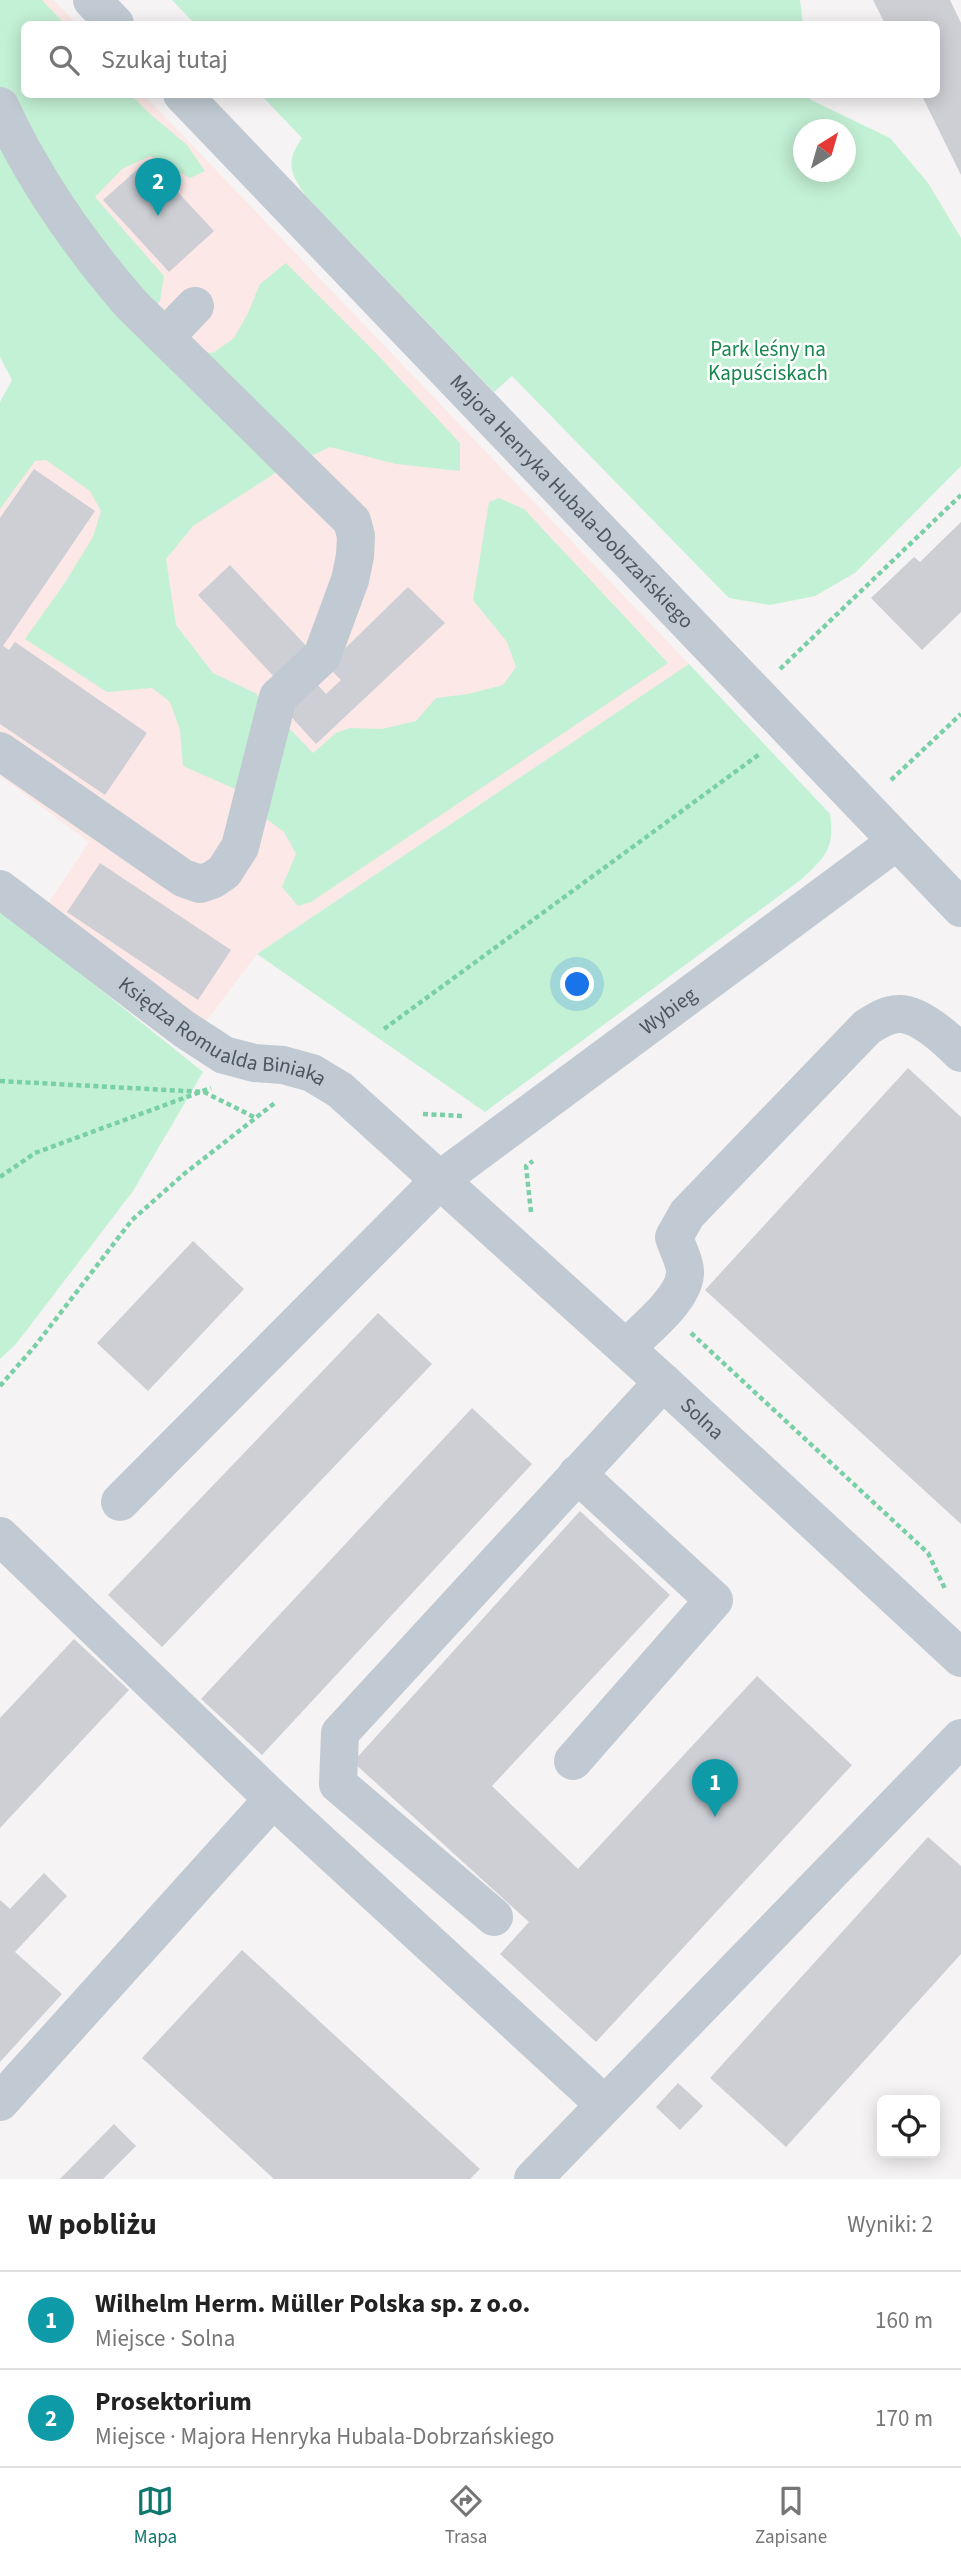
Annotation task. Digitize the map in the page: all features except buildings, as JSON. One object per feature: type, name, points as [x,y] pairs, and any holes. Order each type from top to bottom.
[{"type":"street","points":[[92,0],[112,21]]},
{"type":"street","name":"Majora Henryka Hubala-Dobrzańskiego","points":[[186,98],[961,908]]},
{"type":"street","points":[[0,106],[53,203],[124,295],[352,522],[356,536],[350,580],[322,656],[278,697],[240,847],[224,872],[212,880],[200,884],[183,878],[0,751]]},
{"type":"street","points":[[165,337],[195,306]]},
{"type":"street","name":"Wybieg","points":[[120,1503],[441,1180],[896,842]]},
{"type":"street","name":"Księdza Romualda Biniaka","points":[[0,889],[184,1029],[224,1055],[312,1073],[340,1090],[441,1180]]},
{"type":"street","points":[[626,1348],[674,1300],[685,1276],[674,1237],[687,1214],[867,1027],[884,1017],[901,1013],[924,1023],[961,1053]]},
{"type":"street","name":"Solna","points":[[441,1180],[663,1382],[954,1632]]},
{"type":"street","points":[[494,1917],[338,1784],[340,1733],[663,1382]]},
{"type":"street","points":[[573,1762],[714,1600],[577,1474]]},
{"type":"street","points":[[0,1536],[273,1799],[604,2104]]},
{"type":"street","points":[[533,2179],[961,1738]]},
{"type":"street","points":[[0,2102],[273,1799]]},
{"type":"path","points":[[754,694],[961,495]]},
{"type":"path","points":[[862,807],[961,714]]},
{"type":"path","points":[[383,1029],[790,731]]},
{"type":"path","points":[[0,1177],[35,1153],[204,1092],[254,1063]]},
{"type":"path","points":[[0,1386],[35,1346],[132,1220],[184,1174],[312,1073]]},
{"type":"path","points":[[0,1081],[204,1092],[256,1118]]},
{"type":"path","points":[[526,1166],[531,1215]]},
{"type":"path","points":[[660,1314],[690,1333],[928,1553],[954,1632]]},
{"type":"shaded area","points":[[0,0],[53,0],[74,21],[21,21],[21,98],[147,98],[689,664],[257,954],[204,1024],[42,913],[89,842],[0,776],[0,414],[33,376]]},
{"type":"green space","points":[[0,0],[42,0],[62,21],[21,21],[21,98],[134,98],[187,145],[205,171],[190,178],[150,156],[122,169],[95,197],[164,276],[160,301],[145,317],[163,345],[213,353],[234,338],[260,284],[286,263],[460,443],[460,471],[396,464],[330,447],[277,472],[193,526],[166,559],[176,625],[213,673],[255,693],[313,753],[336,733],[350,728],[382,729],[416,721],[436,698],[468,694],[503,685],[516,667],[507,642],[473,600],[489,502],[499,498],[524,509],[668,663],[311,902],[298,906],[282,887],[296,854],[284,832],[264,817],[242,792],[183,766],[180,730],[170,702],[152,688],[107,692],[25,639],[93,537],[101,511],[90,491],[46,460],[35,461],[0,509],[0,402],[12,380],[0,357]]},
{"type":"green space","points":[[172,0],[800,0],[803,21],[192,21]]},
{"type":"green space","name":"Park leśny na Kapuściskach","points":[[264,98],[810,98],[850,119],[793,119],[793,182],[856,182],[856,122],[890,138],[928,183],[961,238],[961,466],[855,573],[815,596],[770,605],[729,598],[512,376],[494,392],[306,196],[293,174],[293,154],[302,138]]},
{"type":"green space","points":[[689,664],[830,814],[831,836],[826,851],[802,879],[485,1112],[257,954]]},
{"type":"green space","points":[[0,909],[203,1072],[133,1191],[16,1344],[0,1359]]},
{"type":"place","name":"Prosektorium","points":[[158,216]]},
{"type":"place","name":"Wilhelm Herm. Müller Polska sp. z o.o.","points":[[715,1817]]}]
